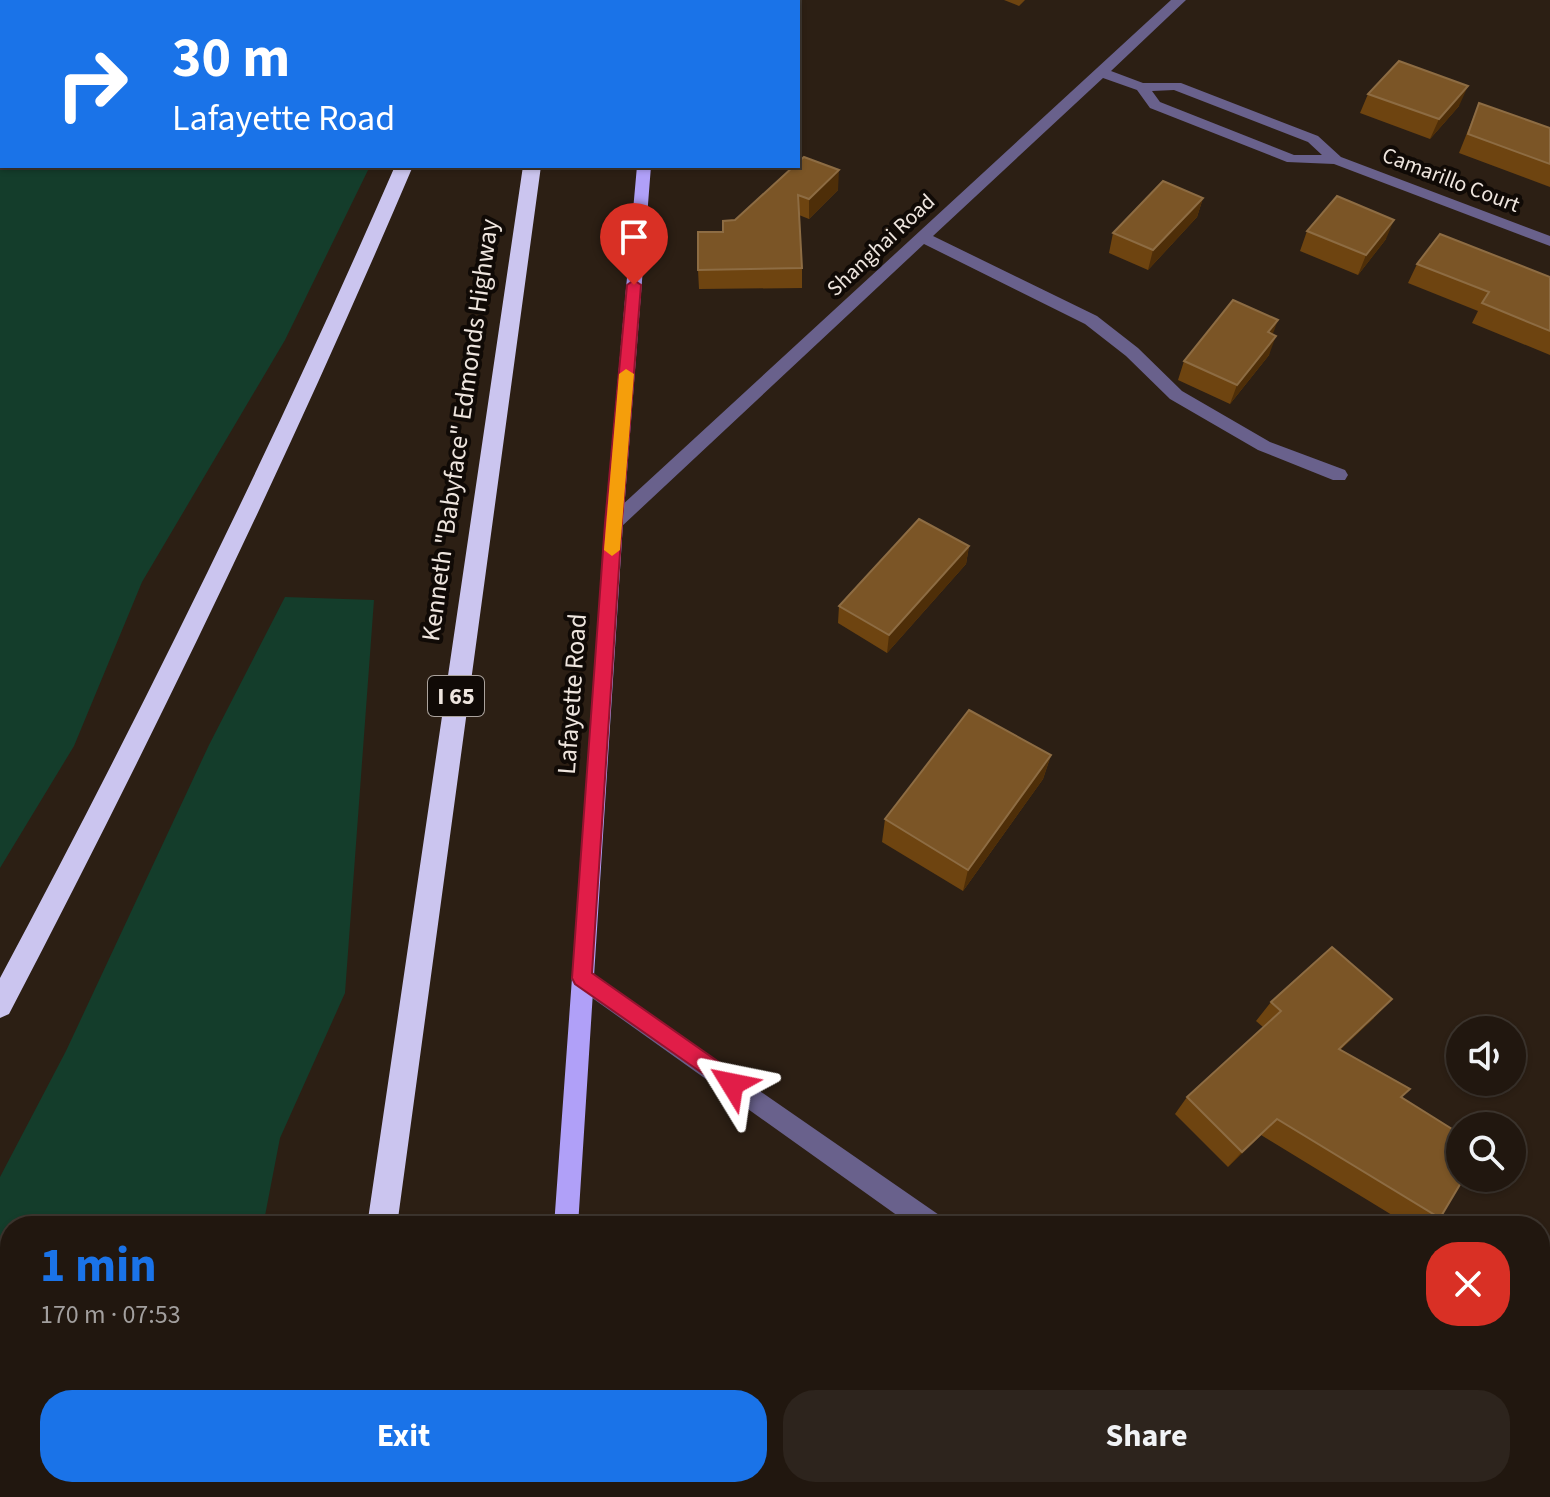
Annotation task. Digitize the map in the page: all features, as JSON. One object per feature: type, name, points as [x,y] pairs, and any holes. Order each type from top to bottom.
[{"type":"highway","points":[[0,1005],[174,672],[316,373],[403,168]]},
{"type":"highway","name":"Kenneth \"Babyface\" Edmonds Highway","points":[[383,1216],[532,168]]},
{"type":"main road","name":"Lafayette Road","points":[[567,1216],[614,523],[644,168]]},
{"type":"street","name":"Shanghai Road","points":[[614,523],[1179,0]]},
{"type":"street","name":"Camarillo Court","points":[[1101,72],[1142,87],[1176,86],[1313,139],[1336,160]]},
{"type":"street","name":"Camarillo Court","points":[[1142,87],[1155,105],[1292,159],[1336,160],[1550,241]]},
{"type":"street","points":[[922,237],[1091,320],[1132,352],[1176,395],[1264,446],[1339,475]]},
{"type":"street","points":[[582,978],[919,1216]]},
{"type":"green space","points":[[0,168],[369,168],[285,340],[142,582],[74,746],[0,868]]},
{"type":"green space","points":[[285,597],[374,600],[345,993],[280,1138],[265,1216],[0,1216],[0,1177],[66,1051],[209,745]]},
{"type":"building","points":[[1399,61],[1468,86],[1439,119],[1368,94]]},
{"type":"building","points":[[1479,103],[1550,128],[1550,164],[1468,134]]},
{"type":"building","points":[[804,157],[839,170],[809,199],[798,195],[802,268],[698,270],[698,232],[723,232],[723,221],[735,220],[792,168],[800,168],[800,160]]},
{"type":"building","points":[[1163,181],[1203,198],[1153,250],[1113,233]]},
{"type":"building","points":[[1337,196],[1394,220],[1366,255],[1307,231]]},
{"type":"building","points":[[1440,234],[1550,277],[1550,331],[1482,303],[1489,292],[1417,264]]},
{"type":"building","points":[[1233,300],[1278,320],[1268,332],[1276,336],[1237,385],[1184,361]]},
{"type":"building","points":[[919,519],[969,546],[889,635],[839,606]]},
{"type":"building","points":[[969,710],[1051,755],[968,870],[885,819]]},
{"type":"building","points":[[1332,947],[1392,999],[1339,1049],[1410,1089],[1401,1097],[1446,1125],[1446,1192],[1455,1192],[1441,1216],[1277,1119],[1242,1152],[1187,1097],[1281,1011],[1271,1002]]},
{"type":"slow traffic","points":[[612,550],[626,374]]},
{"type":"route","points":[[634,285],[582,978],[732,1084]]}]
